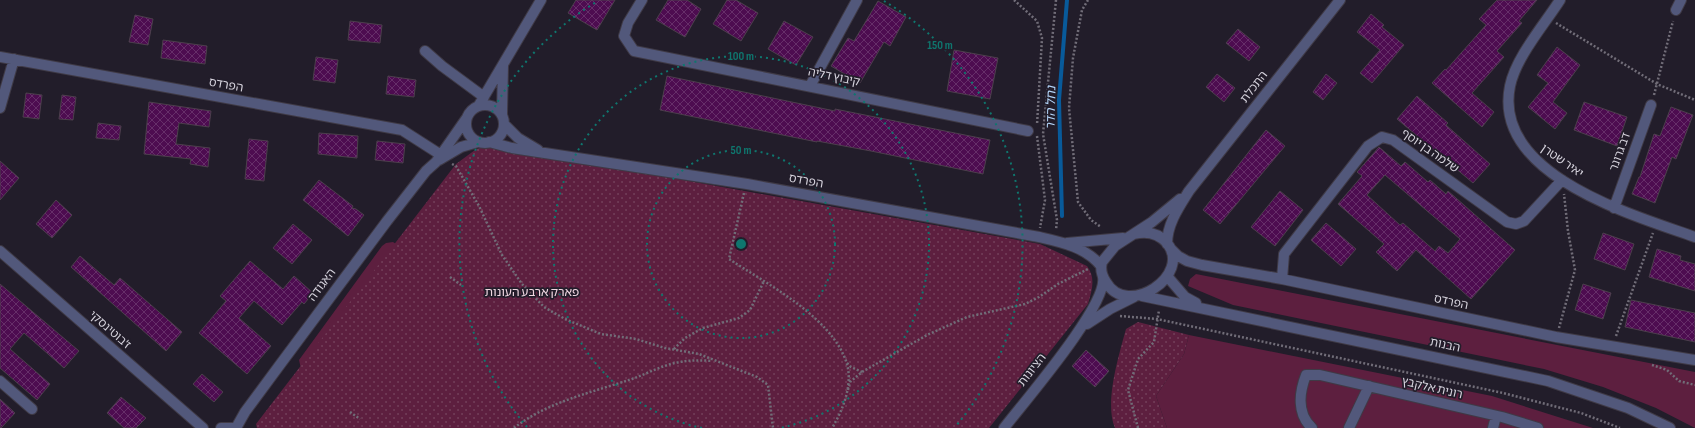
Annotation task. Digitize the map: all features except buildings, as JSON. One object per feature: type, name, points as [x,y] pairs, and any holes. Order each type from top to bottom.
[{"type":"street","points":[[503,65],[503,119],[501,134],[490,142],[478,142],[468,133],[466,119],[471,110],[481,101],[541,0]]},
{"type":"street","name":"קיבוץ דליה","points":[[642,0],[628,23],[624,36],[634,51],[1028,131]]},
{"type":"street","points":[[810,86],[857,0]]},
{"type":"street","name":"התכלת","points":[[1169,246],[1168,232],[1176,210],[1189,191],[1340,0]]},
{"type":"street","name":"יאיר שטרן","points":[[1560,0],[1518,65],[1510,86],[1509,107],[1513,128],[1524,148],[1539,163],[1562,180],[1614,208],[1695,237]]},
{"type":"street","points":[[1676,10],[1681,0]]},
{"type":"street","points":[[425,51],[481,101],[492,106],[503,119]]},
{"type":"street","name":"הפרדס","points":[[0,57],[402,130],[440,158]]},
{"type":"street","points":[[0,108],[14,60]]},
{"type":"street","name":"דב גרונר","points":[[1614,208],[1651,105]]},
{"type":"street","name":"האגודה","points":[[235,428],[245,412],[353,265],[426,171],[440,158],[466,119]]},
{"type":"street","name":"הפרדס","points":[[503,119],[518,138],[542,152]]},
{"type":"street","name":"שלמה בן יוסף","points":[[1282,279],[1284,254],[1368,146],[1382,137],[1393,140],[1507,222],[1516,224],[1524,221],[1562,180]]},
{"type":"street","name":"האגודה","points":[[440,158],[478,142]]},
{"type":"street","name":"הפרדס","points":[[490,142],[512,148],[746,184],[1065,243],[1106,241],[1131,236]]},
{"type":"street","name":"התכלת","points":[[1131,236],[1152,222],[1189,191]]},
{"type":"street","points":[[1145,232],[1152,233],[1163,239],[1169,246],[1173,261],[1169,274],[1139,296],[1128,297],[1118,294],[1109,286],[1103,277],[1100,265],[1110,251],[1131,236],[1145,232]]},
{"type":"street","name":"הפרדס","points":[[1065,243],[1090,255],[1100,265]]},
{"type":"street","name":"הפרדס","points":[[1169,246],[1178,256],[1202,266],[1282,279],[1612,348],[1695,360]]},
{"type":"street","name":"ז'בוטינסקי","points":[[0,251],[203,428]]},
{"type":"street","name":"הפרדס","points":[[1169,274],[1184,267],[1202,266]]},
{"type":"street","name":"הבנות","points":[[1169,274],[1185,297],[1208,309]]},
{"type":"street","name":"הציונות","points":[[1004,428],[1081,328],[1097,302],[1103,288],[1103,277]]},
{"type":"street","name":"הבנות","points":[[1139,296],[1162,299],[1548,381],[1628,408],[1670,428]]},
{"type":"street","name":"הציונות","points":[[1081,328],[1110,309],[1139,296]]},
{"type":"street","name":"רונית אלקבץ","points":[[1312,428],[1304,420],[1300,405],[1301,387],[1306,375],[1320,374],[1496,416],[1538,428]]},
{"type":"street","points":[[0,381],[32,409]]},
{"type":"street","points":[[1349,428],[1368,386]]},
{"type":"street","points":[[1493,428],[1496,416]]},
{"type":"street","points":[[221,428],[235,428]]},
{"type":"path","points":[[1014,0],[1037,21],[1042,38],[1037,132],[1045,200],[1039,237]]},
{"type":"path","points":[[1054,241],[1057,220],[1043,134],[1056,0]]},
{"type":"path","points":[[1088,0],[1082,10],[1073,58],[1069,108],[1078,202],[1091,220],[1101,228]]},
{"type":"path","points":[[1651,105],[1676,10]]},
{"type":"path","points":[[1548,18],[1657,84],[1695,100]]},
{"type":"path","points":[[440,158],[456,166],[479,206],[502,255],[522,284],[544,307],[565,319],[601,334],[636,339],[698,354],[757,377],[768,385],[773,428]]},
{"type":"path","points":[[1556,337],[1575,270],[1568,231],[1562,180]]},
{"type":"path","points":[[746,184],[729,259],[764,281],[807,312],[838,344],[846,362],[848,376],[846,397]]},
{"type":"path","points":[[1612,348],[1657,223]]},
{"type":"path","points":[[832,428],[840,414],[850,382],[862,372],[927,335],[967,318],[1025,304],[1039,297],[1058,284],[1100,265]]},
{"type":"path","points":[[450,278],[461,285]]},
{"type":"path","points":[[674,349],[685,338],[703,328],[719,322],[732,321],[742,316],[753,304],[764,281]]},
{"type":"path","points":[[1138,428],[1128,390],[1138,359],[1154,342],[1157,319],[1162,299]]},
{"type":"path","points":[[1110,309],[1117,315],[1140,316],[1157,319],[1518,396],[1581,413],[1620,428]]},
{"type":"path","points":[[514,428],[539,413],[562,403],[673,363],[692,360],[714,361]]},
{"type":"path","points":[[846,362],[851,367],[862,372]]},
{"type":"path","points":[[350,412],[360,419]]},
{"type":"green space","name":"פארק ארבע העונות","points":[[484,146],[500,147],[1040,244],[1087,266],[1092,275],[1091,294],[1088,304],[989,428],[257,428],[256,424],[456,164],[475,150]]},
{"type":"green space","points":[[393,242],[399,246],[301,369],[299,360],[382,246],[386,243]]},
{"type":"green space","points":[[1196,274],[1695,372],[1695,428],[1656,408],[1603,387],[1544,369],[1233,305],[1188,286],[1190,279]]},
{"type":"green space","points":[[1138,322],[1189,335],[1184,354],[1156,396],[1167,428],[1115,428],[1112,418],[1112,393],[1123,340],[1126,329]]},
{"type":"green space","points":[[1189,335],[1492,396],[1593,428],[1167,428],[1156,396],[1184,354]]},
{"type":"waterway","name":"נחל הדר","points":[[1062,216],[1059,100],[1067,0]]}]
